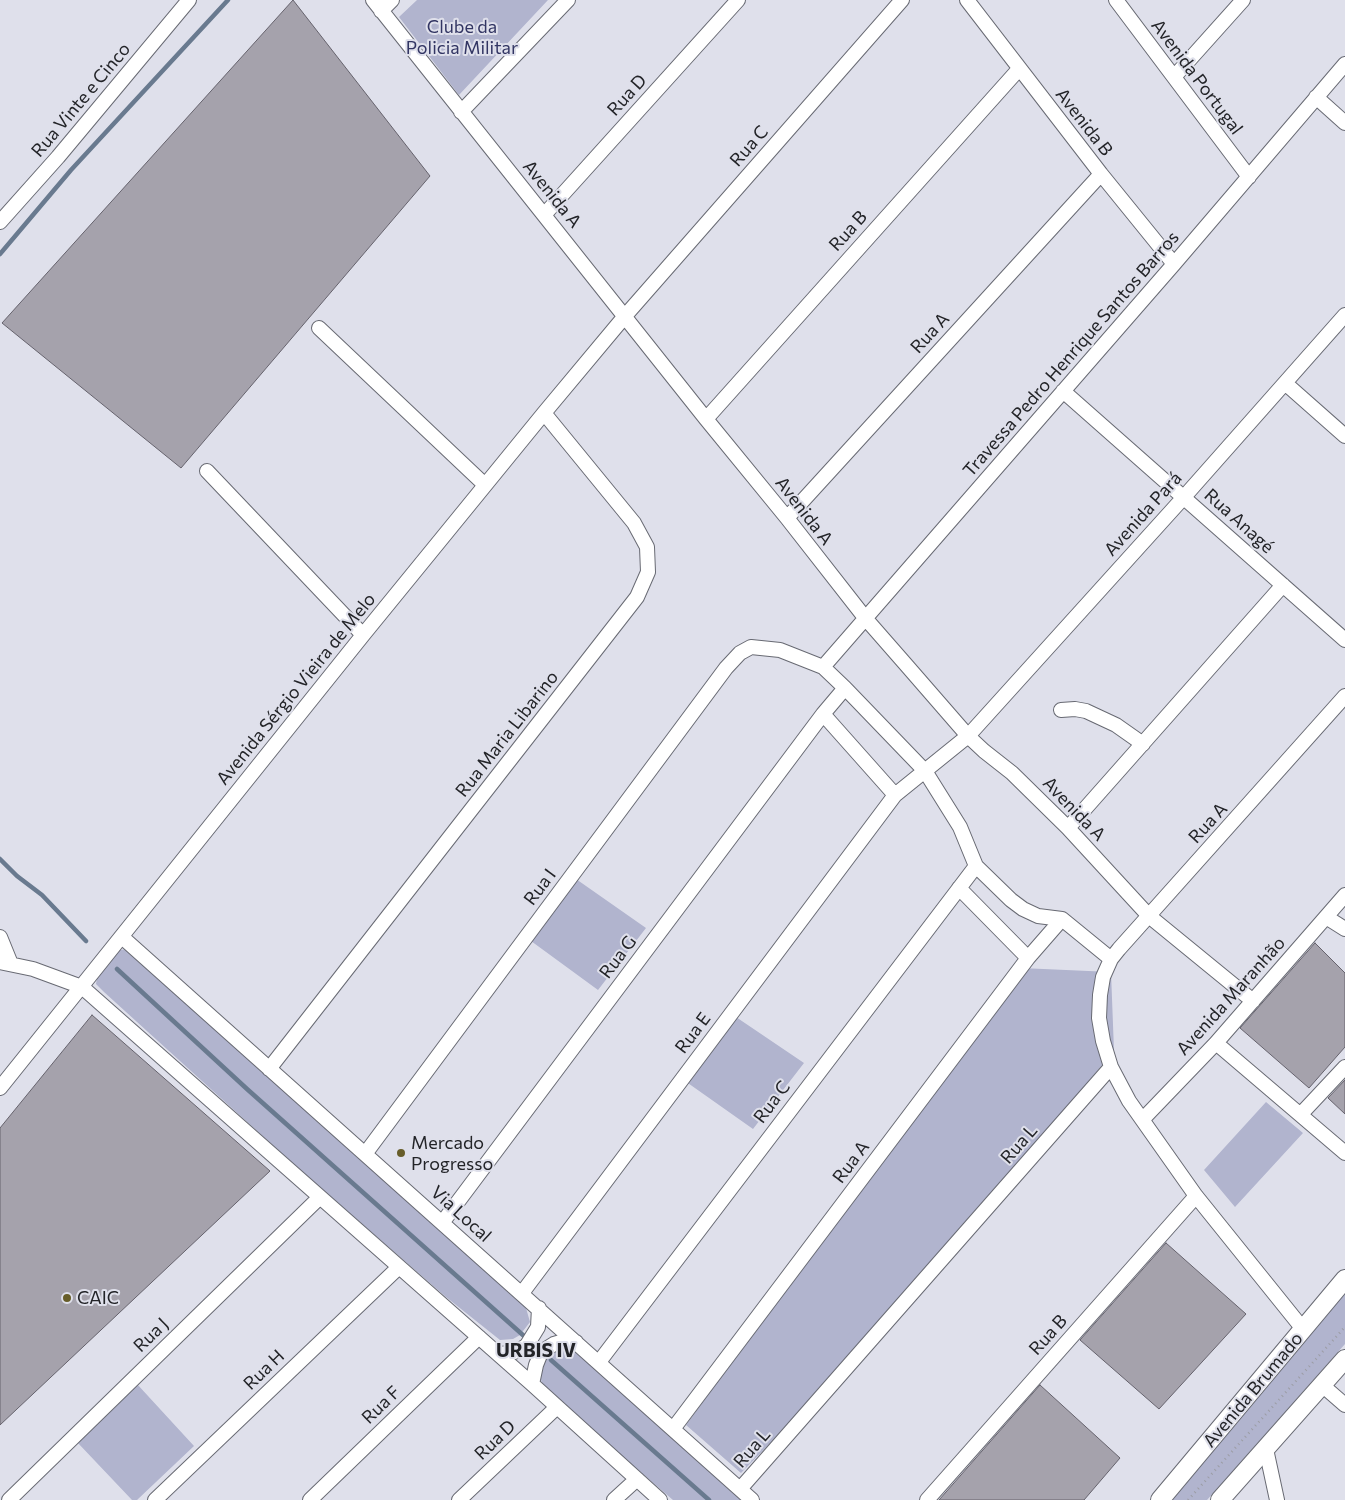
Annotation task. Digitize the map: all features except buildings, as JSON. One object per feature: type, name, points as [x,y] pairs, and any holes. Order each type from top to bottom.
[{"type":"main road","name":"Avenida Brumado","points":[[1160,1500],[1345,1279]]},
{"type":"main road","points":[[1220,1500],[1345,1359]]},
{"type":"street","name":"Rua Vinte e Cinco","points":[[0,222],[58,157],[189,0]]},
{"type":"street","points":[[377,5],[392,0]]},
{"type":"street","points":[[461,112],[568,0]]},
{"type":"street","name":"Rua D","points":[[544,215],[738,0]]},
{"type":"street","name":"Rua C","points":[[625,316],[902,0]]},
{"type":"street","name":"Avenida B","points":[[967,0],[1101,174],[1174,264]]},
{"type":"street","name":"Avenida Portugal","points":[[1116,0],[1249,177]]},
{"type":"street","points":[[1174,77],[1243,0]]},
{"type":"street","name":"Avenida A","points":[[377,5],[866,619],[968,736],[1012,773],[1068,828],[1149,916],[1253,1001]]},
{"type":"street","name":"Travessa Pedro Henrique Santos Barros","points":[[823,667],[1174,264],[1345,64]]},
{"type":"street","name":"Rua B","points":[[706,419],[1019,69]]},
{"type":"street","points":[[1316,97],[1345,123]]},
{"type":"street","name":"Rua A","points":[[787,518],[1101,174]]},
{"type":"street","name":"Avenida Sérgio Vieira de Melo","points":[[0,1088],[363,635],[544,412],[625,316]]},
{"type":"street","name":"Avenida Pará","points":[[925,771],[968,736],[1345,316]]},
{"type":"street","points":[[319,328],[485,485]]},
{"type":"street","points":[[1285,383],[1345,436]]},
{"type":"street","name":"Rua Anagé","points":[[1063,391],[1345,640]]},
{"type":"street","name":"Rua Maria Libarino","points":[[269,1069],[637,597],[648,572],[647,547],[634,523],[544,412]]},
{"type":"street","points":[[207,470],[363,635]]},
{"type":"street","points":[[1068,828],[1283,585]]},
{"type":"street","name":"Rua I","points":[[365,1154],[726,668],[740,653],[751,647],[780,650],[823,667]]},
{"type":"street","points":[[823,667],[925,771],[960,828],[976,866],[1023,910],[1038,916],[1062,919],[1111,959]]},
{"type":"street","name":"Rua G","points":[[442,1223],[823,714],[845,688]]},
{"type":"street","name":"Rua A","points":[[1111,1067],[1103,1041],[1099,1018],[1103,977],[1111,959],[1345,696]]},
{"type":"street","points":[[1062,710],[1075,709],[1086,711],[1116,725],[1143,744]]},
{"type":"street","points":[[823,714],[895,796]]},
{"type":"street","name":"Rua E","points":[[522,1293],[895,796],[925,771]]},
{"type":"street","name":"Rua C","points":[[599,1362],[976,866]]},
{"type":"street","points":[[958,888],[1028,958]]},
{"type":"street","name":"Avenida Maranhão","points":[[1143,1119],[1216,1043],[1345,895]]},
{"type":"street","points":[[1326,917],[1345,929]]},
{"type":"street","name":"Rua A","points":[[673,1429],[1028,958],[1062,919]]},
{"type":"street","points":[[0,937],[6,962],[82,987],[532,1384],[660,1500]]},
{"type":"street","name":"Via Local","points":[[122,937],[752,1500]]},
{"type":"street","points":[[1216,1043],[1345,1152]]},
{"type":"street","points":[[1111,1067],[1130,1101],[1196,1196],[1303,1329]]},
{"type":"street","name":"Rua L","points":[[740,1489],[1111,1067]]},
{"type":"street","points":[[1301,1114],[1345,1067]]},
{"type":"street","name":"Rua B","points":[[927,1500],[1196,1196]]},
{"type":"street","name":"Rua J","points":[[9,1500],[319,1198]]},
{"type":"street","name":"Rua H","points":[[155,1500],[399,1267]]},
{"type":"street","points":[[498,1354],[520,1350],[527,1345],[534,1337],[538,1328],[539,1308]]},
{"type":"street","name":"Rua F","points":[[310,1500],[479,1337]]},
{"type":"street","points":[[532,1384],[536,1364],[540,1355],[546,1349],[564,1341],[576,1342]]},
{"type":"street","points":[[1322,1385],[1345,1405]]},
{"type":"street","name":"Rua D","points":[[459,1500],[557,1407]]},
{"type":"street","points":[[1266,1449],[1277,1500]]},
{"type":"street","points":[[614,1500],[637,1479]]},
{"type":"path","points":[[1188,1500],[1345,1327]]},
{"type":"green space","name":"Clube da Policia Militar","points":[[417,0],[548,0],[459,95],[399,17]]},
{"type":"green space","points":[[576,879],[646,928],[598,990],[531,941]]},
{"type":"green space","points":[[127,949],[526,1308],[530,1322],[520,1335],[513,1339],[500,1340],[446,1297],[300,1170],[104,992],[96,984],[97,978],[120,950]]},
{"type":"green space","points":[[1021,968],[1111,972],[1114,1051],[863,1348],[741,1473],[686,1425]]},
{"type":"green space","points":[[733,1015],[804,1063],[753,1129],[685,1081]]},
{"type":"green space","points":[[1266,1102],[1303,1133],[1235,1207],[1204,1170]]},
{"type":"green space","points":[[1345,1283],[1345,1344],[1207,1500],[1168,1500]]},
{"type":"green space","points":[[568,1347],[585,1356],[749,1500],[673,1500],[543,1388],[540,1375],[541,1363],[551,1351]]},
{"type":"green space","points":[[137,1384],[194,1446],[137,1500],[132,1500],[77,1442]]},
{"type":"waterway","points":[[0,254],[71,170],[228,0]]},
{"type":"waterway","points":[[0,859],[17,876],[42,895],[86,941]]},
{"type":"waterway","points":[[117,969],[247,1089],[524,1336]]},
{"type":"waterway","points":[[551,1360],[709,1500]]},
{"type":"place","name":"Mercado Progresso","points":[[401,1153]]},
{"type":"place","name":"CAIC","points":[[67,1298]]},
{"type":"district","name":"URBIS IV","points":[[536,1351]]}]
